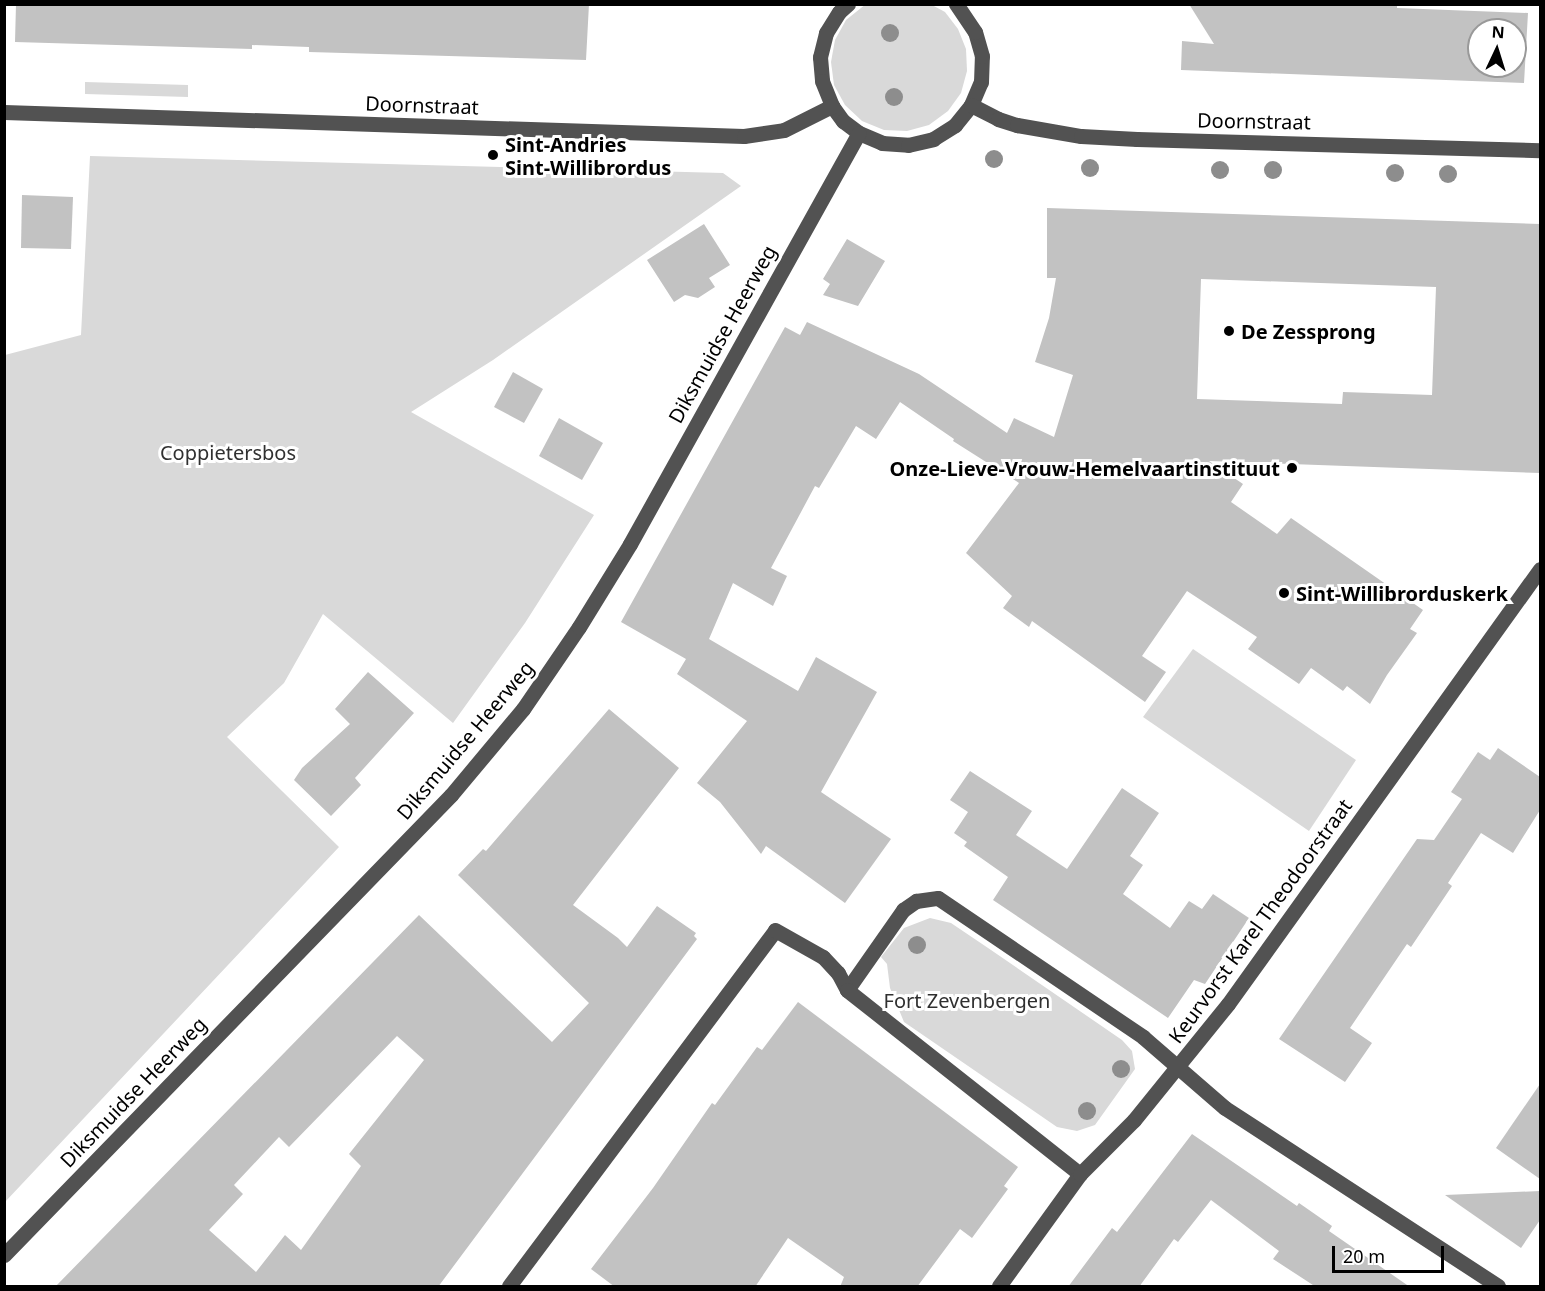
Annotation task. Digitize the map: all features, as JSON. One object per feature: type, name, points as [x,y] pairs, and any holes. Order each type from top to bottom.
[{"type":"street","points":[[848,4],[839,12],[826,33],[820,57],[822,81],[832,106],[843,121],[859,133],[882,143],[908,145],[933,139],[955,125],[971,105],[981,82],[982,56],[975,32],[963,6]]},
{"type":"street","name":"Doornstraat","points":[[971,105],[998,119],[1017,125],[1092,136],[1540,150]]},
{"type":"street","name":"Doornstraat","points":[[4,111],[744,136],[784,130],[832,106]]},
{"type":"street","name":"Diksmuidse Heerweg","points":[[4,1255],[451,795],[523,709],[579,627],[630,544],[859,133]]},
{"type":"street","name":"Keurvorst Karel Theodoorstraat","points":[[999,1287],[1080,1174],[1134,1120],[1228,1004],[1540,569]]},
{"type":"street","points":[[847,990],[903,910],[916,901],[938,898],[1143,1037],[1230,1112],[1498,1287]]},
{"type":"street","points":[[509,1287],[775,930],[823,957],[838,973],[847,990],[1080,1174]]},
{"type":"green space","points":[[866,4],[932,5],[945,12],[958,29],[966,49],[967,71],[961,93],[948,111],[929,125],[907,131],[884,130],[862,121],[845,105],[834,85],[831,62],[835,40],[846,20]]},
{"type":"green space","points":[[85,82],[188,85],[188,97],[85,94]]},
{"type":"green space","name":"Coppietersbos","points":[[90,156],[723,173],[741,186],[493,360],[411,412],[594,515],[525,623],[453,723],[323,614],[284,683],[227,737],[339,847],[5,1202],[5,355],[81,335]]},
{"type":"green space","points":[[1193,649],[1356,760],[1309,831],[1143,717]]},
{"type":"green space","name":"Fort Zevenbergen","points":[[930,918],[951,923],[1122,1040],[1132,1051],[1135,1069],[1095,1125],[1077,1131],[1057,1127],[904,1022],[890,988],[887,964],[881,957],[904,928]]},
{"type":"building","points":[[16,4],[589,4],[586,60],[309,52],[309,47],[252,45],[252,49],[15,42]]},
{"type":"building","points":[[1189,4],[1397,4],[1397,8],[1528,13],[1527,30],[1527,18],[1467,18],[1467,78],[1524,78],[1524,83],[1181,70],[1182,41],[1214,44]]},
{"type":"building","points":[[22,195],[73,197],[71,249],[21,248]]},
{"type":"building","points":[[1047,208],[1540,224],[1540,473],[1209,461],[1243,484],[1231,502],[1277,534],[1291,518],[1423,610],[1410,629],[1417,633],[1387,675],[1370,704],[1347,686],[1343,691],[1311,668],[1299,684],[1248,649],[1257,637],[1187,591],[1142,656],[1166,672],[1145,702],[1032,621],[1029,627],[1003,608],[1012,596],[966,553],[1019,483],[953,441],[954,439],[900,402],[876,439],[856,426],[819,488],[815,486],[771,568],[787,576],[773,606],[733,583],[709,639],[798,691],[816,657],[877,692],[821,792],[891,839],[845,903],[766,846],[761,854],[720,802],[697,783],[747,721],[677,674],[686,659],[621,622],[785,327],[800,335],[807,322],[919,374],[1007,433],[1014,418],[1054,437],[1073,375],[1035,362],[1049,318],[1056,278],[1047,278]],"holes":[[[1201,279],[1436,287],[1432,395],[1343,392],[1342,404],[1197,399]]]},
{"type":"building","points":[[704,224],[730,265],[709,278],[715,287],[698,298],[685,295],[674,302],[647,260]]},
{"type":"building","points":[[847,239],[885,261],[858,306],[823,295],[830,284],[823,279]]},
{"type":"building","points":[[513,372],[543,389],[524,423],[494,407]]},
{"type":"building","points":[[559,418],[603,443],[582,480],[539,456]]},
{"type":"building","points":[[368,672],[414,713],[355,778],[361,785],[331,816],[294,780],[302,768],[350,724],[335,709]]},
{"type":"building","points":[[609,709],[679,768],[573,905],[627,947],[657,906],[696,933],[694,936],[697,939],[438,1287],[55,1287],[419,915],[552,1042],[589,1003],[458,875],[483,849],[486,851]],"holes":[[[397,1036],[424,1060],[349,1154],[361,1166],[301,1250],[285,1235],[256,1272],[209,1230],[243,1194],[234,1185],[279,1137],[289,1147]]]},
{"type":"building","points":[[1498,748],[1540,777],[1540,810],[1513,853],[1481,833],[1448,883],[1452,886],[1411,947],[1407,944],[1350,1028],[1372,1043],[1345,1082],[1279,1039],[1417,839],[1434,840],[1462,799],[1451,792],[1478,752],[1490,760]]},
{"type":"building","points":[[970,771],[1032,811],[1016,835],[1067,869],[1122,788],[1159,813],[1130,856],[1143,865],[1123,894],[1170,928],[1189,901],[1202,909],[1213,894],[1249,918],[1205,984],[1194,980],[1168,1018],[993,900],[1008,877],[964,846],[967,842],[954,833],[968,812],[950,800]]},
{"type":"building","points":[[798,1002],[1018,1167],[1004,1186],[1008,1189],[972,1238],[960,1229],[917,1287],[840,1287],[844,1277],[788,1238],[755,1287],[615,1287],[591,1269],[653,1188],[712,1103],[715,1105],[757,1047],[762,1050]]},
{"type":"building","points":[[1540,1084],[1540,1179],[1496,1148]]},
{"type":"building","points":[[1192,1134],[1297,1206],[1299,1203],[1332,1226],[1329,1231],[1410,1287],[1316,1287],[1273,1259],[1279,1251],[1211,1200],[1178,1242],[1174,1239],[1139,1287],[1068,1287],[1112,1228],[1117,1232]]},
{"type":"building","points":[[1540,1191],[1540,1220],[1521,1248],[1445,1195]]},
{"type":"place","name":"Sint-Andries Sint-Willibrordus","points":[[493,155]]},
{"type":"place","name":"De Zessprong","points":[[1229,331]]},
{"type":"place","name":"Onze-Lieve-Vrouw-Hemelvaartinstituut","points":[[1292,468]]},
{"type":"place","name":"Sint-Willibrorduskerk","points":[[1284,593]]}]
